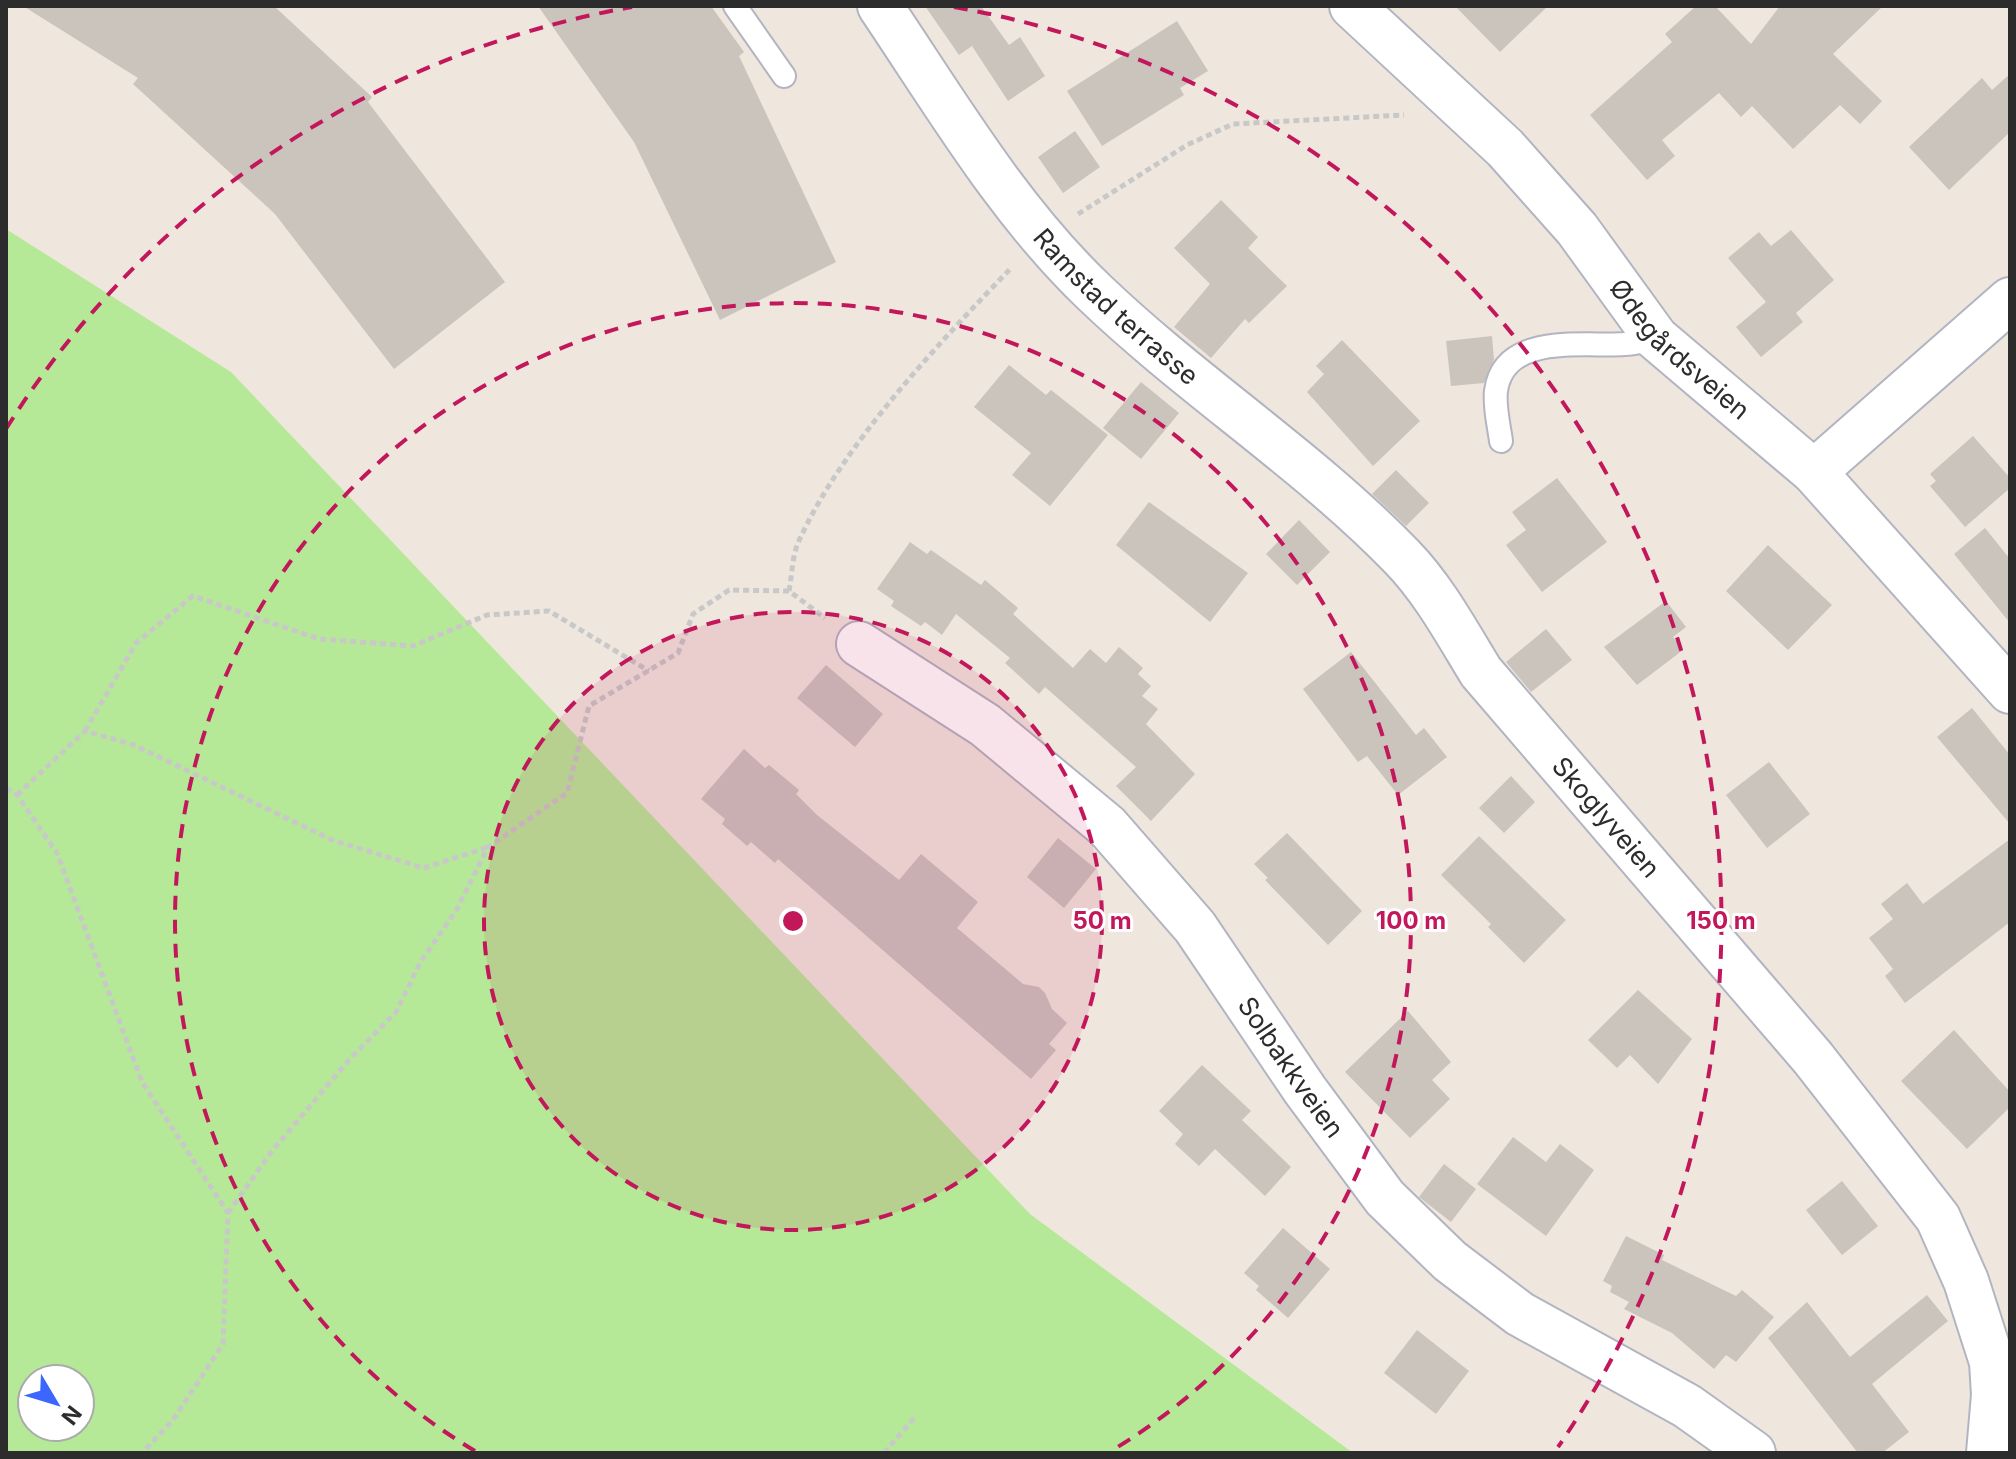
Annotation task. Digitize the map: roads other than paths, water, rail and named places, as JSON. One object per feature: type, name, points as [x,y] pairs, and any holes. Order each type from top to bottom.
[{"type":"street","name":"Ramstad terrasse","points":[[880,6],[1040,238],[1147,340],[1291,456],[1404,558]]},
{"type":"street","name":"Ødegårdsveien","points":[[1352,6],[1505,148],[1577,229],[1656,338],[1814,472],[2002,673]]},
{"type":"street","points":[[1814,472],[2010,300]]},
{"type":"street","name":"Skoglyveien","points":[[1404,558],[1440,606],[1481,672],[1803,1046],[1938,1218],[1966,1281],[1992,1362],[1994,1395],[1989,1453]]},
{"type":"street","name":"Solbakkveien","points":[[859,644],[985,725],[1107,826],[1195,927],[1305,1090],[1385,1198],[1450,1261],[1520,1314],[1687,1406],[1753,1453]]},
{"type":"lane","points":[[735,6],[784,76]]},
{"type":"lane","points":[[1501,441],[1496,390],[1507,367],[1526,351],[1577,344],[1628,344],[1656,338]]}]
